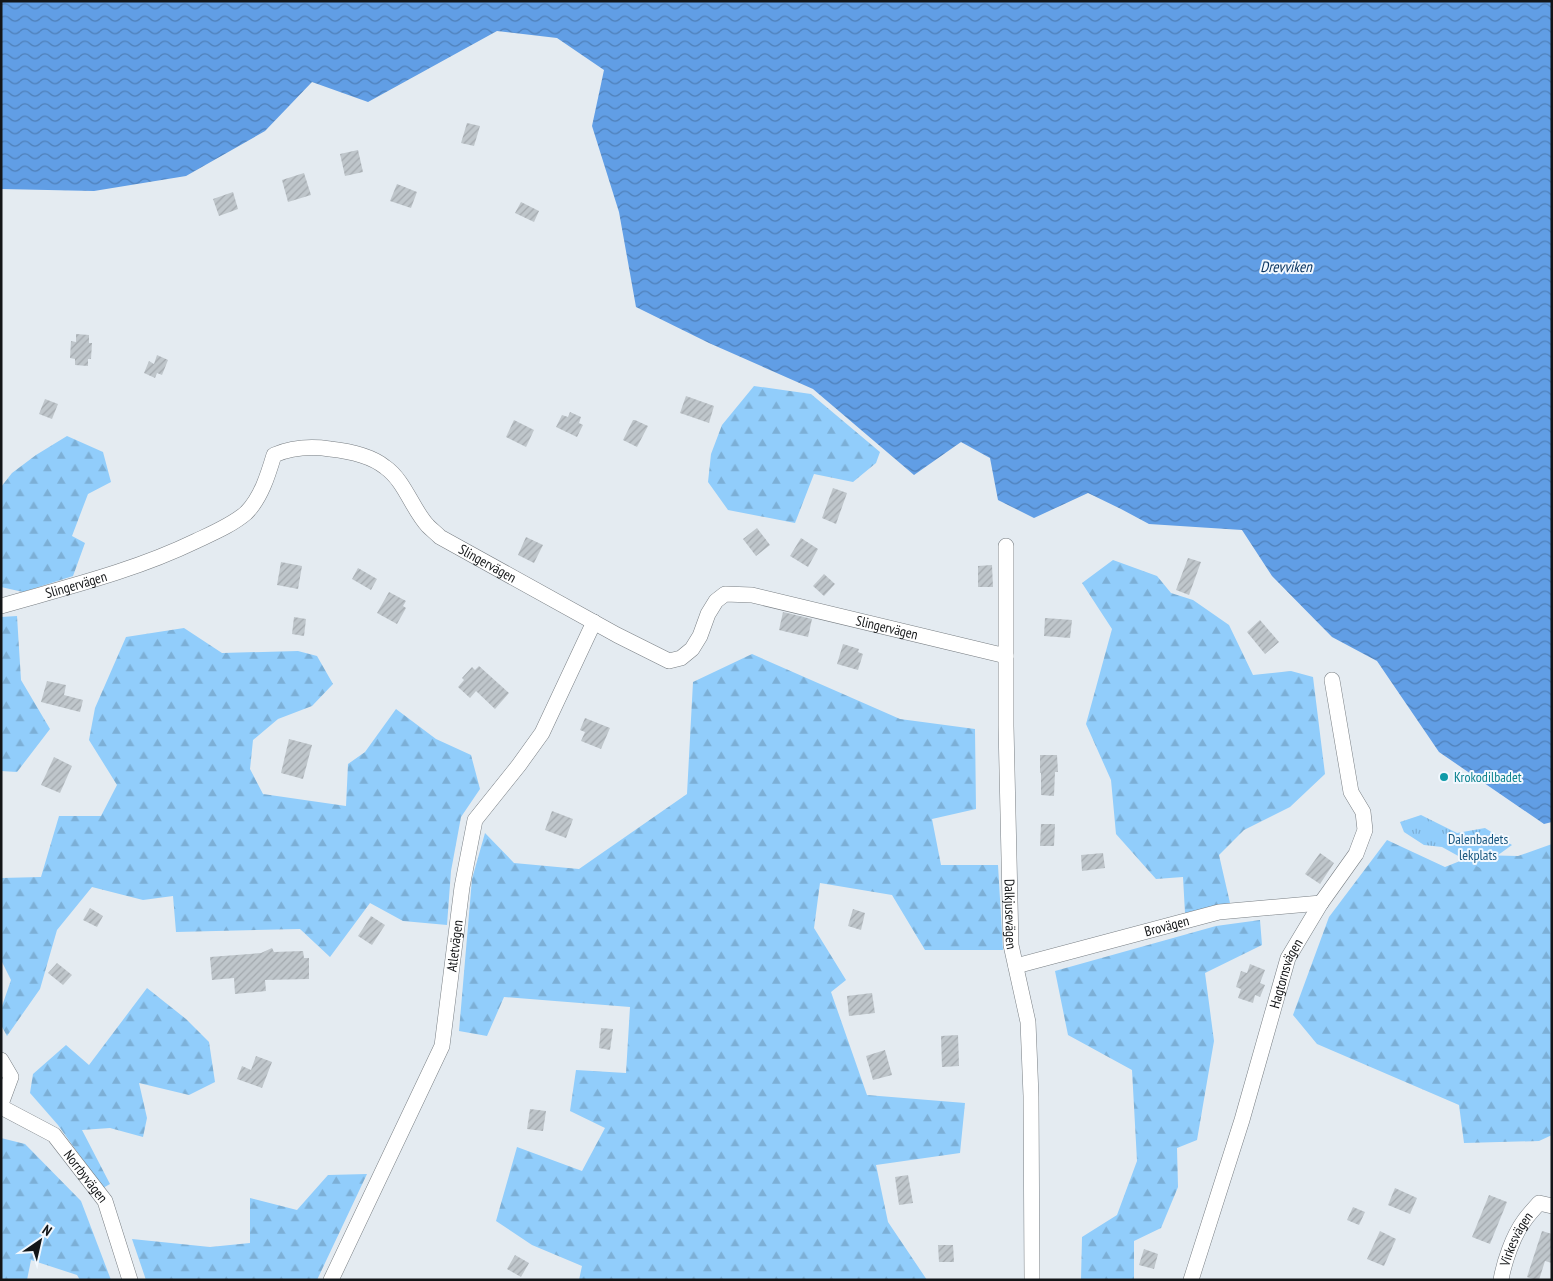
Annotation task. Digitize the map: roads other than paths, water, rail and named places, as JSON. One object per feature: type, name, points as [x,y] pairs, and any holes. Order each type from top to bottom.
[{"type":"street","name":"Slingervägen","points":[[1,606],[92,580],[164,556],[215,532],[247,511],[262,489],[274,455],[285,450],[301,447],[349,451],[367,457],[386,467],[401,484],[428,526],[440,537],[617,635],[669,661],[681,658],[692,649],[700,636],[708,614],[716,601],[725,594],[752,595],[1006,656]]},
{"type":"street","name":"Dalkjusevägen","points":[[1006,546],[1006,726],[1011,944],[1028,1022],[1032,1280]]},
{"type":"street","name":"Atletvägen","points":[[331,1280],[442,1046],[462,887],[475,820],[542,733],[594,622]]},
{"type":"street","name":"Hagtornsvägen","points":[[1191,1280],[1242,1120],[1288,958],[1321,903],[1356,854],[1365,830],[1363,812],[1352,792],[1332,680]]},
{"type":"street","name":"Brovägen","points":[[1016,966],[1219,912],[1321,903]]},
{"type":"street","points":[[1,1060],[11,1077],[1,1106]]},
{"type":"street","name":"Norrbyvägen","points":[[1,1106],[54,1135],[105,1201],[130,1280]]},
{"type":"street","name":"Virkesvägen","points":[[1501,1280],[1503,1268],[1523,1222],[1546,1205]]},
{"type":"water","name":"Drevviken","points":[[1,1],[1552,1],[1552,822],[1544,824],[1439,752],[1377,661],[1332,637],[1272,576],[1242,530],[1149,524],[1088,493],[1034,518],[998,500],[990,458],[961,442],[914,475],[813,389],[709,343],[636,307],[619,212],[592,126],[604,70],[557,38],[497,31],[368,102],[312,82],[265,131],[186,176],[94,191],[1,189]]},
{"type":"place","name":"Krokodilbadet","points":[[1444,777]]},
{"type":"park label","name":"Dalenbadets lekplats","points":[[1478,848]]}]
